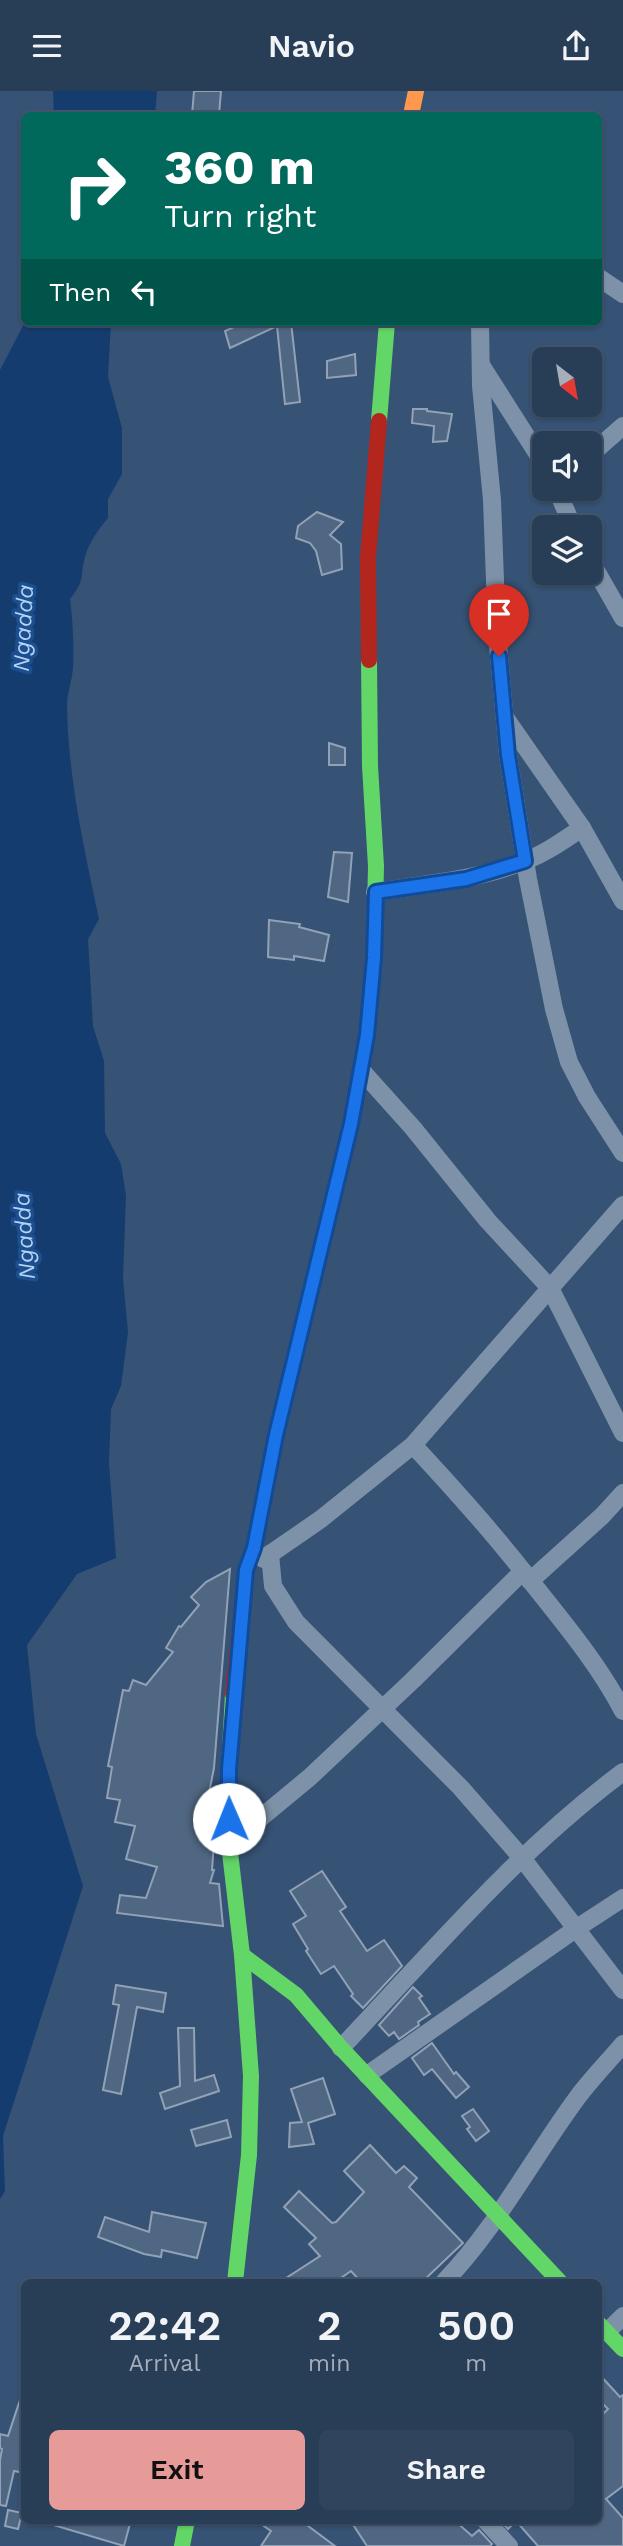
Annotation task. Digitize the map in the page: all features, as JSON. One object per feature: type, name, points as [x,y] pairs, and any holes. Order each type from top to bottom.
[{"type":"street","points":[[412,112],[416,91]]},
{"type":"street","points":[[602,280],[623,294]]},
{"type":"street","points":[[235,2279],[249,2155],[251,2076],[242,1955],[229,1845],[229,1769],[246,1570],[254,1548],[276,1435],[348,1137],[367,1035],[376,892],[370,766],[368,558],[387,326]]},
{"type":"street","points":[[480,326],[492,499],[497,634],[508,755],[525,861],[554,1009],[569,1062],[587,1097],[623,1153]]},
{"type":"street","points":[[481,365],[532,445]]},
{"type":"street","points":[[602,444],[623,426]]},
{"type":"street","points":[[602,581],[623,618]]},
{"type":"street","points":[[506,719],[582,828],[623,901]]},
{"type":"street","points":[[376,892],[466,879],[525,861],[554,847],[582,828]]},
{"type":"street","points":[[361,1070],[413,1128],[488,1221],[550,1289],[618,1411],[623,1433]]},
{"type":"street","points":[[246,1570],[321,1519],[413,1444],[623,1205]]},
{"type":"street","points":[[413,1444],[527,1576],[608,1683],[623,1711]]},
{"type":"street","points":[[229,1845],[310,1777],[527,1576],[602,1516],[623,1493]]},
{"type":"street","points":[[270,1554],[273,1585],[296,1622],[461,1789],[522,1858],[623,1990]]},
{"type":"street","points":[[341,2048],[522,1858],[586,1800],[623,1772]]},
{"type":"street","points":[[366,2075],[623,1898]]},
{"type":"street","points":[[242,1955],[296,1996],[341,2048],[557,2279]]},
{"type":"street","points":[[447,2279],[498,2217],[578,2097],[623,2044]]},
{"type":"street","points":[[623,2316],[603,2327],[623,2349]]},
{"type":"street","points":[[185,2544],[187,2524]]},
{"type":"street","points":[[489,2524],[509,2546]]},
{"type":"water","points":[[53,91],[157,91],[155,112],[54,112]]},
{"type":"water","name":"Ngadda","points":[[23,326],[111,326],[108,377],[122,428],[122,474],[108,499],[108,518],[89,546],[80,583],[70,599],[73,659],[67,706],[74,786],[99,919],[88,939],[93,1026],[104,1061],[105,1133],[121,1164],[126,1196],[123,1279],[128,1332],[121,1386],[111,1409],[109,1463],[116,1558],[77,1574],[27,1645],[36,1734],[83,1886],[3,2136],[5,2191],[0,2199],[0,370]]},
{"type":"building","points":[[194,91],[221,91],[219,112],[192,112]]},
{"type":"building","points":[[236,326],[277,326],[230,348],[225,331]]},
{"type":"building","points":[[277,326],[291,326],[300,402],[285,404]]},
{"type":"building","points":[[355,354],[356,375],[327,378],[327,361]]},
{"type":"building","points":[[413,409],[452,414],[447,441],[433,442],[434,426],[412,423]]},
{"type":"building","points":[[317,512],[343,522],[330,535],[341,544],[342,569],[322,575],[316,551],[310,543],[296,538],[298,526]]},
{"type":"building","points":[[329,743],[345,748],[345,765],[329,765]]},
{"type":"building","points":[[334,852],[352,853],[348,902],[328,897]]},
{"type":"building","points":[[269,920],[300,924],[299,927],[329,935],[324,961],[294,956],[294,960],[268,957]]},
{"type":"building","points":[[230,1569],[214,1768],[207,1803],[213,1805],[206,1841],[214,1842],[214,1870],[210,1883],[219,1884],[223,1926],[117,1913],[120,1895],[146,1898],[157,1867],[126,1859],[135,1826],[115,1822],[120,1800],[107,1798],[112,1767],[108,1766],[123,1690],[129,1691],[133,1680],[146,1685],[173,1652],[166,1648],[179,1626],[181,1627],[199,1605],[191,1597],[206,1582]]},
{"type":"building","points":[[322,1871],[346,1907],[340,1911],[367,1951],[384,1940],[402,1966],[363,2008],[351,1996],[353,1994],[334,1966],[321,1974],[293,1924],[306,1916],[290,1891]]},
{"type":"building","points":[[116,1985],[166,1993],[163,2012],[137,2007],[121,2094],[103,2090],[119,2005],[113,2004]]},
{"type":"building","points":[[413,1987],[422,1996],[419,1998],[430,2014],[399,2039],[394,2032],[389,2036],[379,2025]]},
{"type":"building","points":[[178,2028],[194,2028],[195,2081],[214,2075],[219,2091],[165,2109],[160,2093],[180,2086]]},
{"type":"building","points":[[432,2043],[454,2074],[456,2072],[469,2087],[456,2098],[432,2069],[424,2075],[412,2058]]},
{"type":"building","points":[[323,2078],[335,2114],[308,2123],[314,2144],[289,2147],[290,2123],[302,2122],[291,2089]]},
{"type":"building","points":[[473,2109],[489,2131],[476,2141],[462,2116]]},
{"type":"building","points":[[227,2120],[231,2137],[196,2146],[191,2130]]},
{"type":"building","points":[[370,2145],[396,2173],[404,2166],[417,2178],[409,2187],[463,2243],[425,2279],[358,2279],[351,2271],[339,2279],[285,2279],[320,2256],[309,2244],[316,2238],[284,2207],[299,2191],[332,2223],[336,2222],[364,2192],[344,2171]]},
{"type":"building","points":[[152,2212],[206,2223],[197,2258],[162,2250],[161,2257],[144,2254],[98,2237],[105,2217],[149,2232]]},
{"type":"building","points":[[602,2377],[620,2397],[623,2395],[623,2486],[606,2499],[623,2518],[623,2546],[538,2546],[519,2524],[602,2524],[602,2415],[608,2409],[602,2403]]},
{"type":"building","points":[[21,2397],[21,2472],[14,2471],[6,2506],[0,2505],[0,2434],[8,2436]]},
{"type":"building","points":[[8,2510],[21,2513],[18,2529],[5,2526]]},
{"type":"building","points":[[50,2524],[130,2524],[124,2546]]},
{"type":"building","points":[[261,2524],[305,2524],[335,2546],[261,2546],[271,2531]]},
{"type":"building","points":[[353,2524],[458,2524],[472,2536],[479,2530],[492,2544],[490,2546],[367,2546]]},
{"type":"traffic: fast","points":[[379,421],[387,326]]},
{"type":"traffic: fast","points":[[296,1351],[351,1124],[367,1035],[374,958],[376,866],[370,766],[369,660]]},
{"type":"traffic: fast","points":[[233,1694],[229,1844],[242,1955],[251,2076],[249,2155],[235,2279]]},
{"type":"traffic: fast","points":[[242,1955],[296,1995],[341,2048],[557,2279]]},
{"type":"traffic: fast","points":[[602,2327],[623,2349]]},
{"type":"traffic: fast","points":[[182,2546],[186,2524]]},
{"type":"traffic: slow","points":[[412,112],[416,91]]},
{"type":"traffic: jam","points":[[369,660],[368,558],[379,421]]},
{"type":"traffic: jam","points":[[233,1694],[246,1570],[254,1548],[296,1351]]},
{"type":"route","points":[[229,1819],[234,1684],[246,1570],[254,1548],[276,1435],[351,1124],[367,1035],[374,958],[376,892],[466,879],[525,861],[508,755],[499,656]]}]
